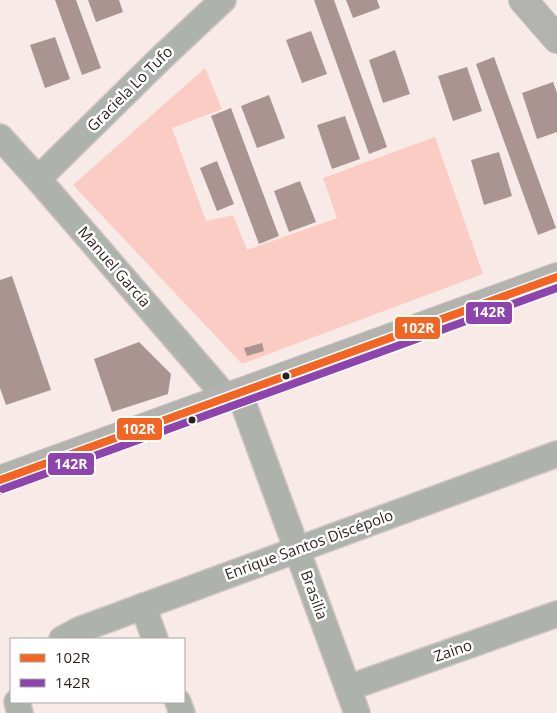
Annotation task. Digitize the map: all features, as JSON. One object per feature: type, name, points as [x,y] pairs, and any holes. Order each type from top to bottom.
[{"type":"main road","points":[[522,0],[557,39]]},
{"type":"main road","points":[[0,480],[557,277]]},
{"type":"street","name":"Graciela Lo Tufo","points":[[38,179],[223,0]]},
{"type":"street","name":"Manuel García","points":[[0,137],[233,395]]},
{"type":"street","name":"Brasilia","points":[[233,395],[297,550],[357,713]]},
{"type":"street","name":"Enrique Santos Discépolo","points":[[64,638],[79,630],[143,606],[557,454]]},
{"type":"street","points":[[143,606],[155,638]]},
{"type":"street","name":"Zaino","points":[[348,688],[557,614]]},
{"type":"shaded area","points":[[205,68],[222,109],[172,128],[206,221],[233,215],[247,250],[337,218],[323,178],[435,137],[483,274],[242,364],[73,185]]},
{"type":"building","points":[[55,0],[76,0],[101,68],[82,75]]},
{"type":"building","points":[[88,0],[119,0],[123,12],[96,22]]},
{"type":"building","points":[[314,0],[334,0],[387,147],[369,154]]},
{"type":"building","points":[[346,0],[377,0],[380,8],[353,18]]},
{"type":"building","points":[[311,31],[327,74],[302,83],[286,40]]},
{"type":"building","points":[[55,37],[70,79],[45,88],[30,45]]},
{"type":"building","points":[[395,50],[410,94],[383,103],[369,60]]},
{"type":"building","points":[[494,57],[556,228],[538,235],[476,64]]},
{"type":"building","points":[[467,67],[482,111],[453,121],[438,76]]},
{"type":"building","points":[[553,82],[557,93],[557,132],[537,139],[522,93]]},
{"type":"building","points":[[269,95],[285,138],[257,148],[241,106]]},
{"type":"building","points":[[231,108],[279,236],[259,244],[211,116]]},
{"type":"building","points":[[345,116],[360,159],[332,169],[317,125]]},
{"type":"building","points":[[499,152],[512,196],[484,205],[471,160]]},
{"type":"building","points":[[217,161],[234,204],[217,211],[200,168]]},
{"type":"building","points":[[300,181],[316,222],[289,232],[274,191]]},
{"type":"building","points":[[12,276],[51,390],[6,405],[0,388],[0,280]]},
{"type":"building","points":[[139,342],[171,374],[168,394],[112,412],[94,359]]},
{"type":"building","points":[[262,343],[264,351],[247,356],[244,348]]},
{"type":"transit line","name":"102R","points":[[0,480],[557,277]]},
{"type":"transit line","name":"142R","points":[[3,489],[557,288]]}]
